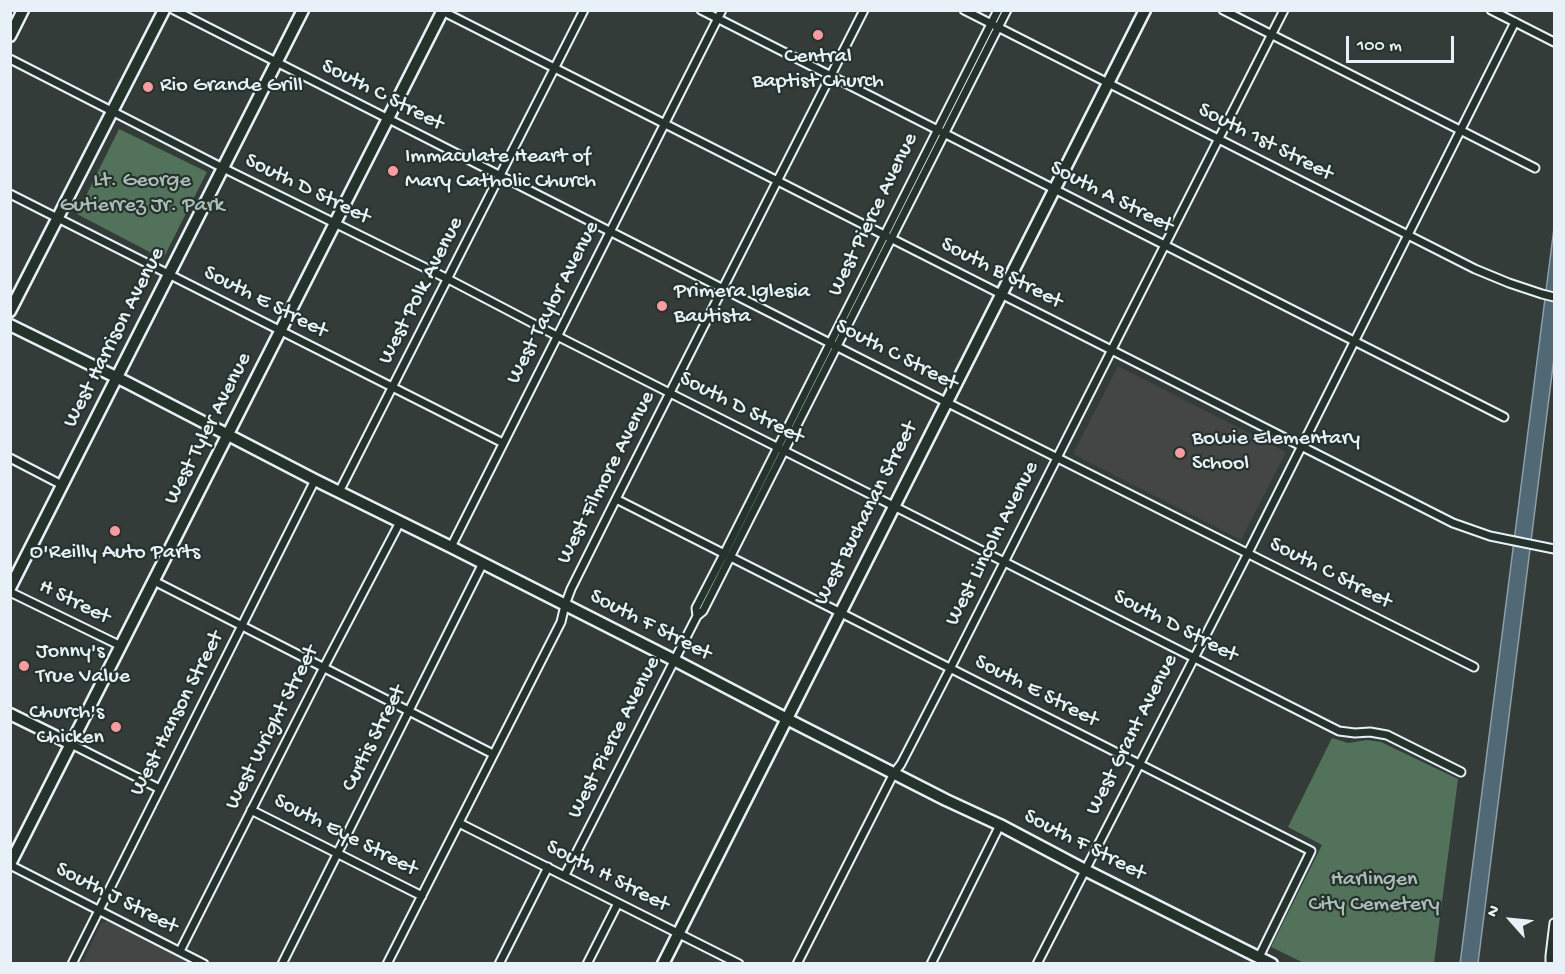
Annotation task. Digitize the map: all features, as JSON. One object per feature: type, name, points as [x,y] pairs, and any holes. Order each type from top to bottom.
[{"type":"street","points":[[10,36],[23,10]]},
{"type":"street","points":[[10,311],[164,10]]},
{"type":"street","name":"South C Street","points":[[174,10],[387,120],[1474,667]]},
{"type":"street","name":"West Harrison Avenue","points":[[10,590],[303,10]]},
{"type":"street","name":"West Polk Avenue","points":[[339,492],[584,10]]},
{"type":"street","name":"South A Street","points":[[701,10],[1504,417]]},
{"type":"street","name":"West Taylor Avenue","points":[[451,547],[722,10]]},
{"type":"street","name":"West Filmore Avenue","points":[[387,963],[561,622],[565,605],[616,500],[864,10]]},
{"type":"street","name":"South 1st Street","points":[[964,10],[1475,269],[1509,284],[1554,297]]},
{"type":"street","name":"West Pierce Avenue","points":[[888,237],[937,129],[998,10]]},
{"type":"street","name":"West Pierce Avenue","points":[[565,876],[674,660],[697,616],[703,611],[781,448],[888,237],[945,134],[1007,10]]},
{"type":"street","name":"West Buchanan Street","points":[[663,963],[1145,10]]},
{"type":"street","points":[[1223,10],[1534,168]]},
{"type":"street","name":"West Lincoln Avenue","points":[[797,963],[894,773],[902,764],[1284,10]]},
{"type":"street","points":[[1491,10],[1554,42]]},
{"type":"street","name":"South B Street","points":[[442,11],[1453,523],[1490,536],[1554,549]]},
{"type":"street","name":"West Tyler Avenue","points":[[10,865],[442,11]]},
{"type":"street","name":"West Grant Avenue","points":[[1037,963],[1248,553],[1515,22]]},
{"type":"street","name":"South D Street","points":[[10,59],[1339,730],[1355,734],[1370,732],[1387,735],[1461,772]]},
{"type":"street","name":"South E Street","points":[[10,194],[503,442]]},
{"type":"street","name":"South F Street","points":[[10,325],[1272,963]]},
{"type":"street","points":[[10,458],[62,485]]},
{"type":"street","name":"West Hanson Street","points":[[72,963],[315,480]]},
{"type":"street","name":"South E Street","points":[[616,500],[1311,851],[1259,957]]},
{"type":"street","name":"West Wright Street","points":[[180,951],[400,522]]},
{"type":"street","name":"Curtis Street","points":[[282,963],[483,563]]},
{"type":"street","points":[[154,581],[493,754]]},
{"type":"street","name":"H Street","points":[[10,590],[121,646]]},
{"type":"street","points":[[10,714],[160,789]]},
{"type":"street","name":"South Eye Street","points":[[251,810],[422,896]]},
{"type":"street","name":"South H Street","points":[[459,823],[739,963]]},
{"type":"street","points":[[931,963],[1000,825]]},
{"type":"street","name":"South J Street","points":[[10,865],[204,963]]},
{"type":"street","points":[[499,963],[548,867]]},
{"type":"street","points":[[587,963],[618,903]]},
{"type":"street","points":[[1550,963],[1554,923]]},
{"type":"shaded area","name":"Bowie Elementary School","points":[[1118,366],[1286,452],[1241,540],[1073,454]]},
{"type":"shaded area","points":[[107,921],[191,963],[82,963],[101,924]]},
{"type":"green space","name":"Lt. George Gutierrez Jr. Park","points":[[119,129],[207,172],[163,259],[77,214]]},
{"type":"green space","name":"Harlingen City Cemetery","points":[[1332,738],[1348,743],[1367,740],[1381,742],[1458,779],[1434,963],[1304,963],[1271,947],[1322,845],[1288,827]]},
{"type":"water","points":[[1554,228],[1554,358],[1478,963],[1460,964]]},
{"type":"place","name":"Central Baptist Church","points":[[818,35]]},
{"type":"place","name":"Rio Grande Grill","points":[[148,87]]},
{"type":"place","name":"Immaculate Heart of Mary Catholic Church","points":[[393,171]]},
{"type":"place","name":"Primera Iglesia Bautista","points":[[662,306]]},
{"type":"place","name":"Bowie Elementary School","points":[[1180,453]]},
{"type":"place","name":"O'Reilly Auto Parts","points":[[115,531]]},
{"type":"place","name":"Jonny's True Value","points":[[24,666]]},
{"type":"place","name":"Church's Chicken","points":[[116,727]]}]
